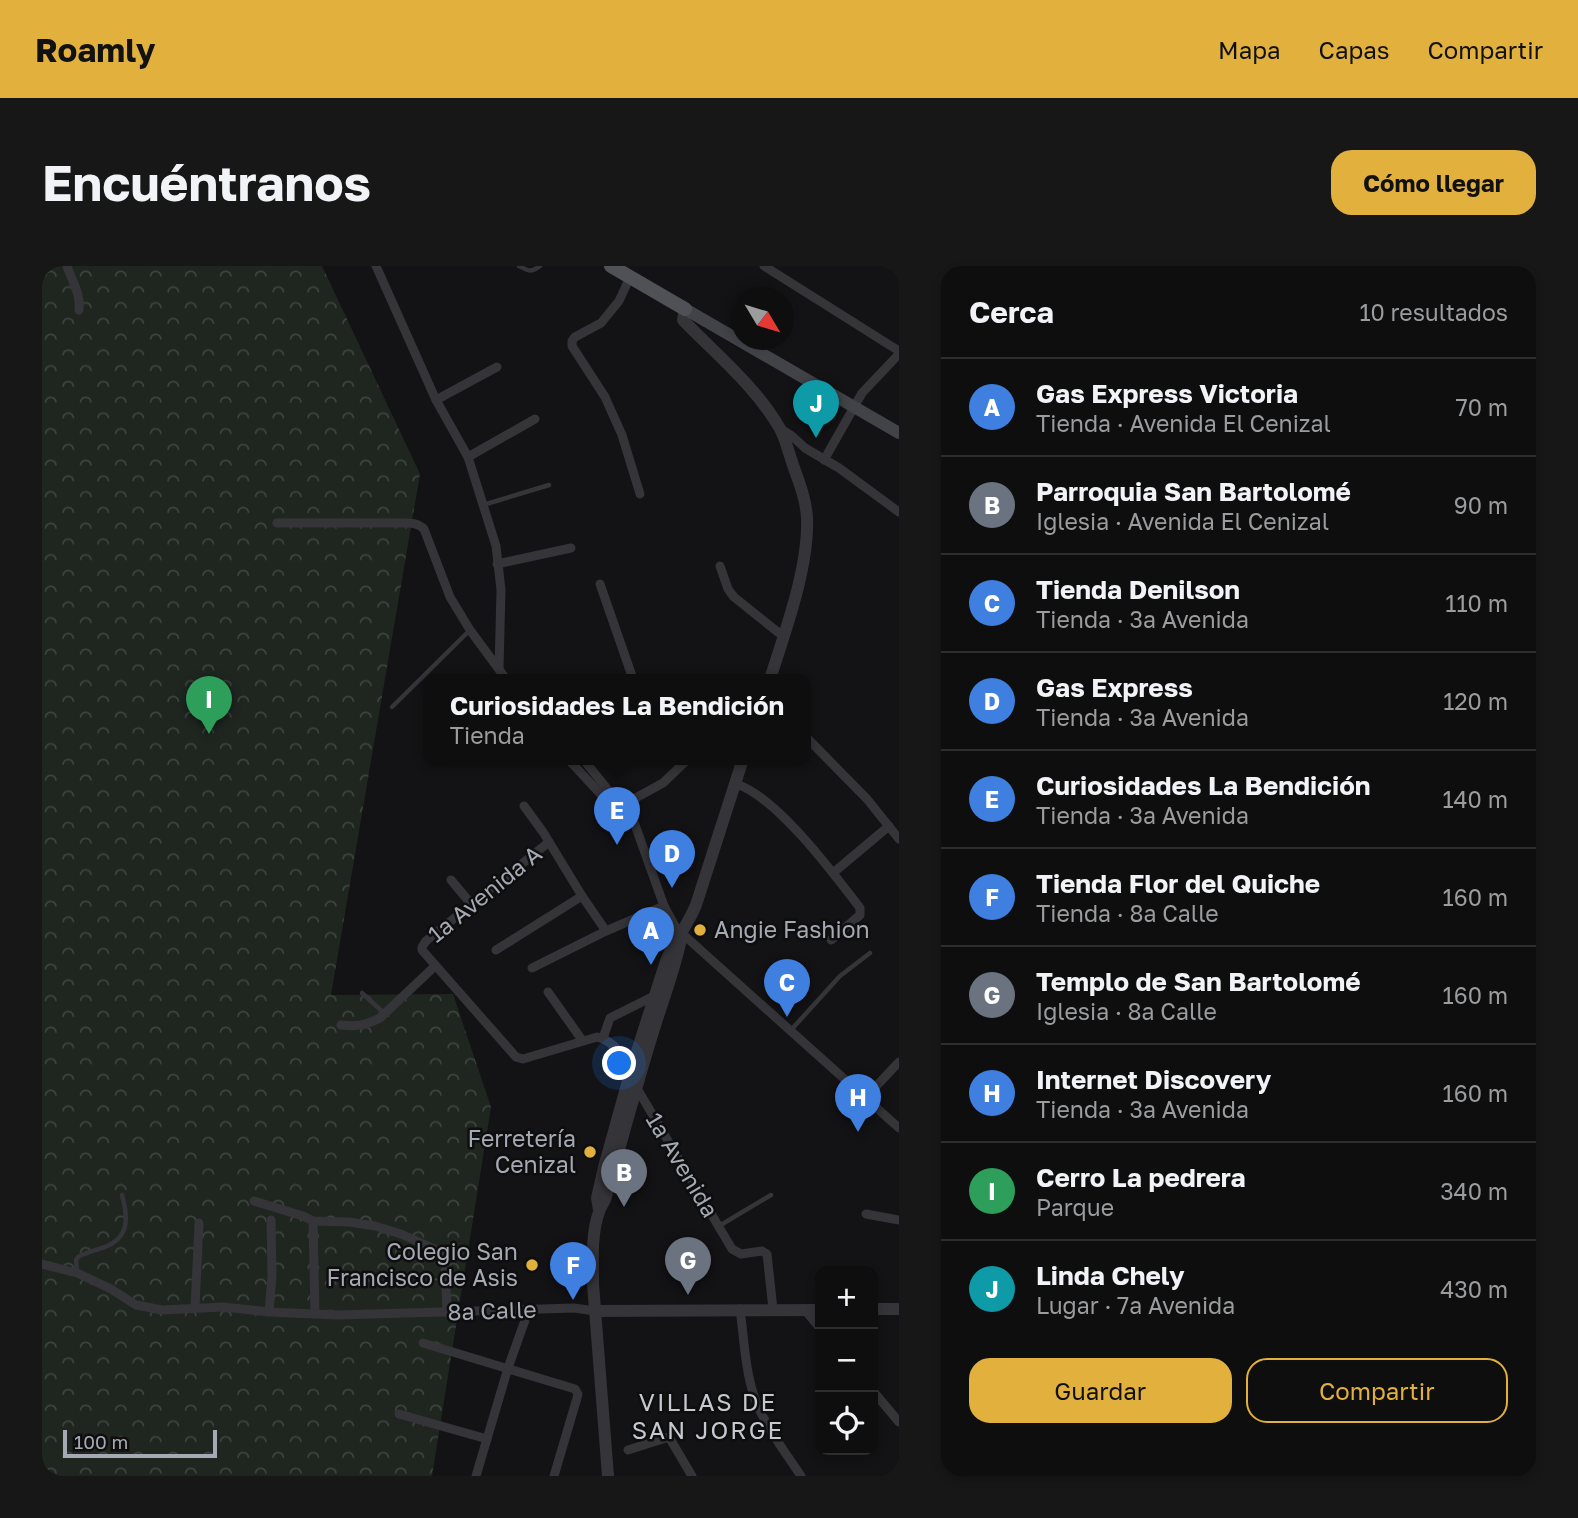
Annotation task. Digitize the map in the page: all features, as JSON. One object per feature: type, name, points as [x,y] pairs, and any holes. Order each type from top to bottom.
[{"type":"main road","points":[[611,266],[899,433]]},
{"type":"street","points":[[67,266],[78,293],[79,310]]},
{"type":"street","points":[[376,266],[436,400],[468,457],[496,546],[501,600],[499,669]]},
{"type":"street","points":[[764,266],[899,352],[862,393],[824,460]]},
{"type":"street","points":[[630,277],[619,301],[601,323],[575,337],[572,346],[605,397],[628,453],[640,495]]},
{"type":"street","points":[[685,309],[683,320],[741,378],[781,429],[899,512]]},
{"type":"street","points":[[436,400],[497,367]]},
{"type":"street","points":[[468,457],[535,419]]},
{"type":"street","points":[[772,674],[784,637],[801,566],[807,518],[800,486],[781,429]]},
{"type":"street","points":[[277,523],[418,524],[424,529],[450,597],[470,631],[502,674]]},
{"type":"street","points":[[497,564],[571,548]]},
{"type":"street","points":[[720,566],[728,589],[734,597],[784,637]]},
{"type":"street","points":[[600,584],[631,674]]},
{"type":"street","points":[[811,742],[867,799],[899,839]]},
{"type":"street","points":[[574,765],[607,801],[621,806],[663,783],[682,765]]},
{"type":"street","points":[[588,765],[634,822],[664,906],[671,921],[682,934],[899,1128]]},
{"type":"street","points":[[599,1210],[599,1188],[631,1070],[659,996],[676,961],[682,934],[696,905],[741,765]]},
{"type":"street","points":[[736,784],[747,787],[762,798],[833,873],[860,908],[858,916],[831,940]]},
{"type":"street","points":[[524,806],[606,931]]},
{"type":"street","points":[[833,873],[889,825]]},
{"type":"street","name":"1a Avenida A","points":[[435,966],[422,947],[426,941],[549,842]]},
{"type":"street","points":[[452,880],[472,905]]},
{"type":"street","points":[[496,950],[582,896]]},
{"type":"street","points":[[532,968],[664,906]]},
{"type":"street","points":[[341,1025],[355,1027],[368,1024],[385,1013],[435,966],[519,1059],[597,1037],[612,1044],[631,1070]]},
{"type":"street","points":[[548,992],[582,1040]]},
{"type":"street","points":[[603,1038],[610,1018],[659,996]]},
{"type":"street","points":[[608,1476],[595,1311],[594,1245],[599,1210],[606,1197],[659,996]]},
{"type":"street","points":[[864,1098],[899,1062]]},
{"type":"street","name":"1a Avenida","points":[[631,1070],[636,1087],[734,1252],[741,1254],[762,1251],[767,1254],[773,1309]]},
{"type":"street","points":[[254,1201],[313,1221],[375,1226],[441,1252],[445,1256],[447,1313]]},
{"type":"street","points":[[866,1214],[899,1220]]},
{"type":"street","points":[[269,1312],[272,1276],[271,1220]]},
{"type":"street","points":[[313,1221],[315,1314]]},
{"type":"street","points":[[195,1308],[199,1223]]},
{"type":"street","name":"8a Calle","points":[[42,1264],[78,1273],[136,1305],[162,1310],[223,1307],[315,1314],[574,1308],[595,1311],[815,1310]]},
{"type":"street","points":[[878,1309],[899,1309]]},
{"type":"street","points":[[476,1476],[508,1368],[529,1310]]},
{"type":"street","points":[[740,1310],[755,1399],[801,1476]]},
{"type":"street","points":[[805,1310],[815,1322]]},
{"type":"street","points":[[423,1343],[572,1387],[576,1391],[577,1398],[554,1476]]},
{"type":"street","points":[[874,1392],[899,1422]]},
{"type":"street","points":[[399,1414],[487,1439]]},
{"type":"street","points":[[628,1450],[669,1437],[692,1476]]},
{"type":"lane","points":[[519,266],[529,271],[540,266]]},
{"type":"lane","points":[[483,505],[549,485]]},
{"type":"lane","points":[[426,674],[470,631]]},
{"type":"lane","points":[[392,707],[423,677]]},
{"type":"lane","points":[[790,1031],[840,976],[870,953]]},
{"type":"lane","points":[[362,993],[385,1013]]},
{"type":"lane","points":[[78,1273],[78,1257],[109,1246],[125,1231],[127,1220],[122,1195]]},
{"type":"lane","points":[[719,1226],[771,1195]]},
{"type":"green space","points":[[42,266],[322,266],[420,474],[331,995],[453,994],[491,1107],[432,1476],[42,1476]]},
{"type":"place","name":"Linda Chely","points":[[816,438]]},
{"type":"place","name":"Cerro La pedrera","points":[[209,734]]},
{"type":"place","name":"Curiosidades La Bendición","points":[[617,845]]},
{"type":"place","name":"Gas Express","points":[[672,888]]},
{"type":"place","name":"Angie Fashion","points":[[700,930]]},
{"type":"place","name":"Gas Express Victoria","points":[[651,965]]},
{"type":"place","name":"Tienda Denilson","points":[[787,1017]]},
{"type":"place","name":"Internet Discovery","points":[[858,1132]]},
{"type":"place","name":"Ferretería Cenizal","points":[[590,1152]]},
{"type":"place","name":"Parroquia San Bartolomé","points":[[624,1207]]},
{"type":"place","name":"Colegio San Francisco de Asis","points":[[532,1265]]},
{"type":"place","name":"Templo de San Bartolomé","points":[[688,1295]]},
{"type":"place","name":"Tienda Flor del Quiche","points":[[573,1300]]},
{"type":"district","name":"VILLAS DE SAN JORGE","points":[[708,1417]]}]
